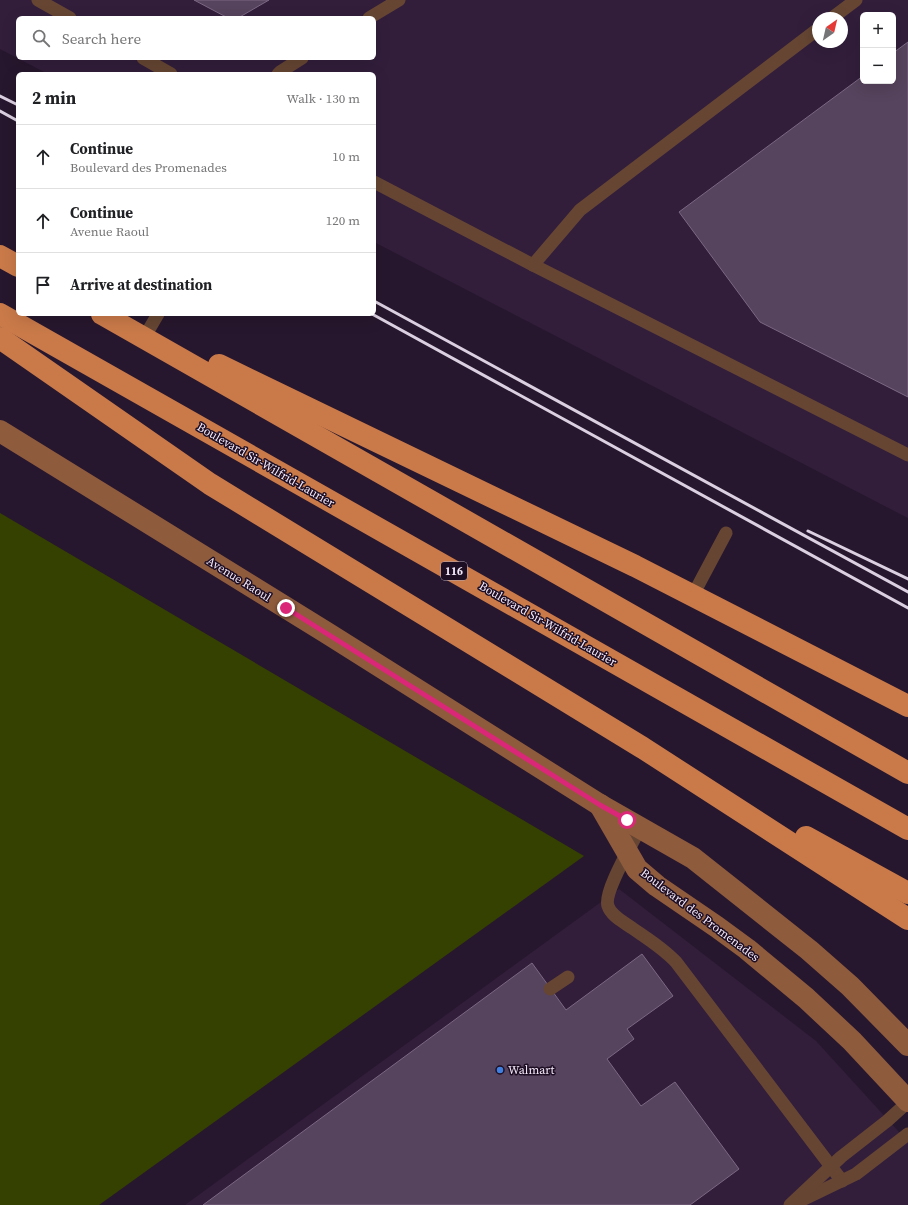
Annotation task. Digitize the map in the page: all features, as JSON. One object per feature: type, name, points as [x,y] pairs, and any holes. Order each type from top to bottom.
[{"type":"highway","points":[[0,256],[16,265]]},
{"type":"highway","name":"Boulevard Sir-Wilfrid-Laurier","points":[[0,314],[908,829]]},
{"type":"highway","points":[[109,316],[150,328],[908,773]]},
{"type":"highway","points":[[117,316],[150,328],[693,595],[908,706]]},
{"type":"highway","points":[[0,338],[210,484],[643,748],[908,918]]},
{"type":"highway","points":[[643,748],[908,893]]},
{"type":"street","name":"Avenue Raoul","points":[[0,431],[334,637],[600,805]]},
{"type":"street","points":[[600,805],[693,858],[809,950],[850,986],[908,1044]]},
{"type":"street","name":"Boulevard des Promenades","points":[[600,805],[637,869],[657,886],[717,926],[806,998],[852,1041],[908,1102]]},
{"type":"lane","points":[[38,0],[66,16]]},
{"type":"lane","points":[[372,16],[399,0]]},
{"type":"lane","points":[[840,12],[856,0]]},
{"type":"lane","points":[[533,264],[580,210],[812,34]]},
{"type":"lane","points":[[146,60],[168,72]]},
{"type":"lane","points":[[281,72],[299,60]]},
{"type":"lane","points":[[376,183],[908,455]]},
{"type":"lane","points":[[693,595],[726,533]]},
{"type":"lane","points":[[640,828],[608,892],[607,904],[610,911],[666,952],[676,962],[842,1181]]},
{"type":"lane","points":[[550,989],[568,977]]},
{"type":"lane","points":[[791,1205],[831,1166],[908,1102]]},
{"type":"lane","points":[[791,1205],[856,1174],[908,1134]]},
{"type":"shaded area","points":[[0,0],[908,0],[908,518],[376,243],[376,72],[44,72],[21,60],[376,60],[376,16],[16,16],[16,57],[0,49]]},
{"type":"shaded area","points":[[619,889],[816,1041],[908,1142],[908,1205],[185,1205]]},
{"type":"green space","points":[[0,513],[584,856],[99,1205],[0,1205]]},
{"type":"building","points":[[194,0],[269,0],[241,16],[224,16]]},
{"type":"building","points":[[908,42],[908,397],[760,322],[679,212],[860,78],[860,84],[896,84],[896,51]]},
{"type":"building","name":"Walmart","points":[[642,954],[673,996],[627,1029],[634,1039],[607,1059],[641,1106],[675,1082],[739,1169],[690,1205],[203,1205],[532,963],[566,1010]]},
{"type":"railway","points":[[0,96],[16,104]]},
{"type":"railway","points":[[0,111],[16,120]]},
{"type":"railway","points":[[376,302],[908,592]]},
{"type":"railway","points":[[376,316],[908,608]]},
{"type":"railway","points":[[808,531],[908,579]]},
{"type":"place","name":"Walmart","points":[[500,1070]]},
{"type":"route","points":[[286,608],[600,805],[627,820]]}]
